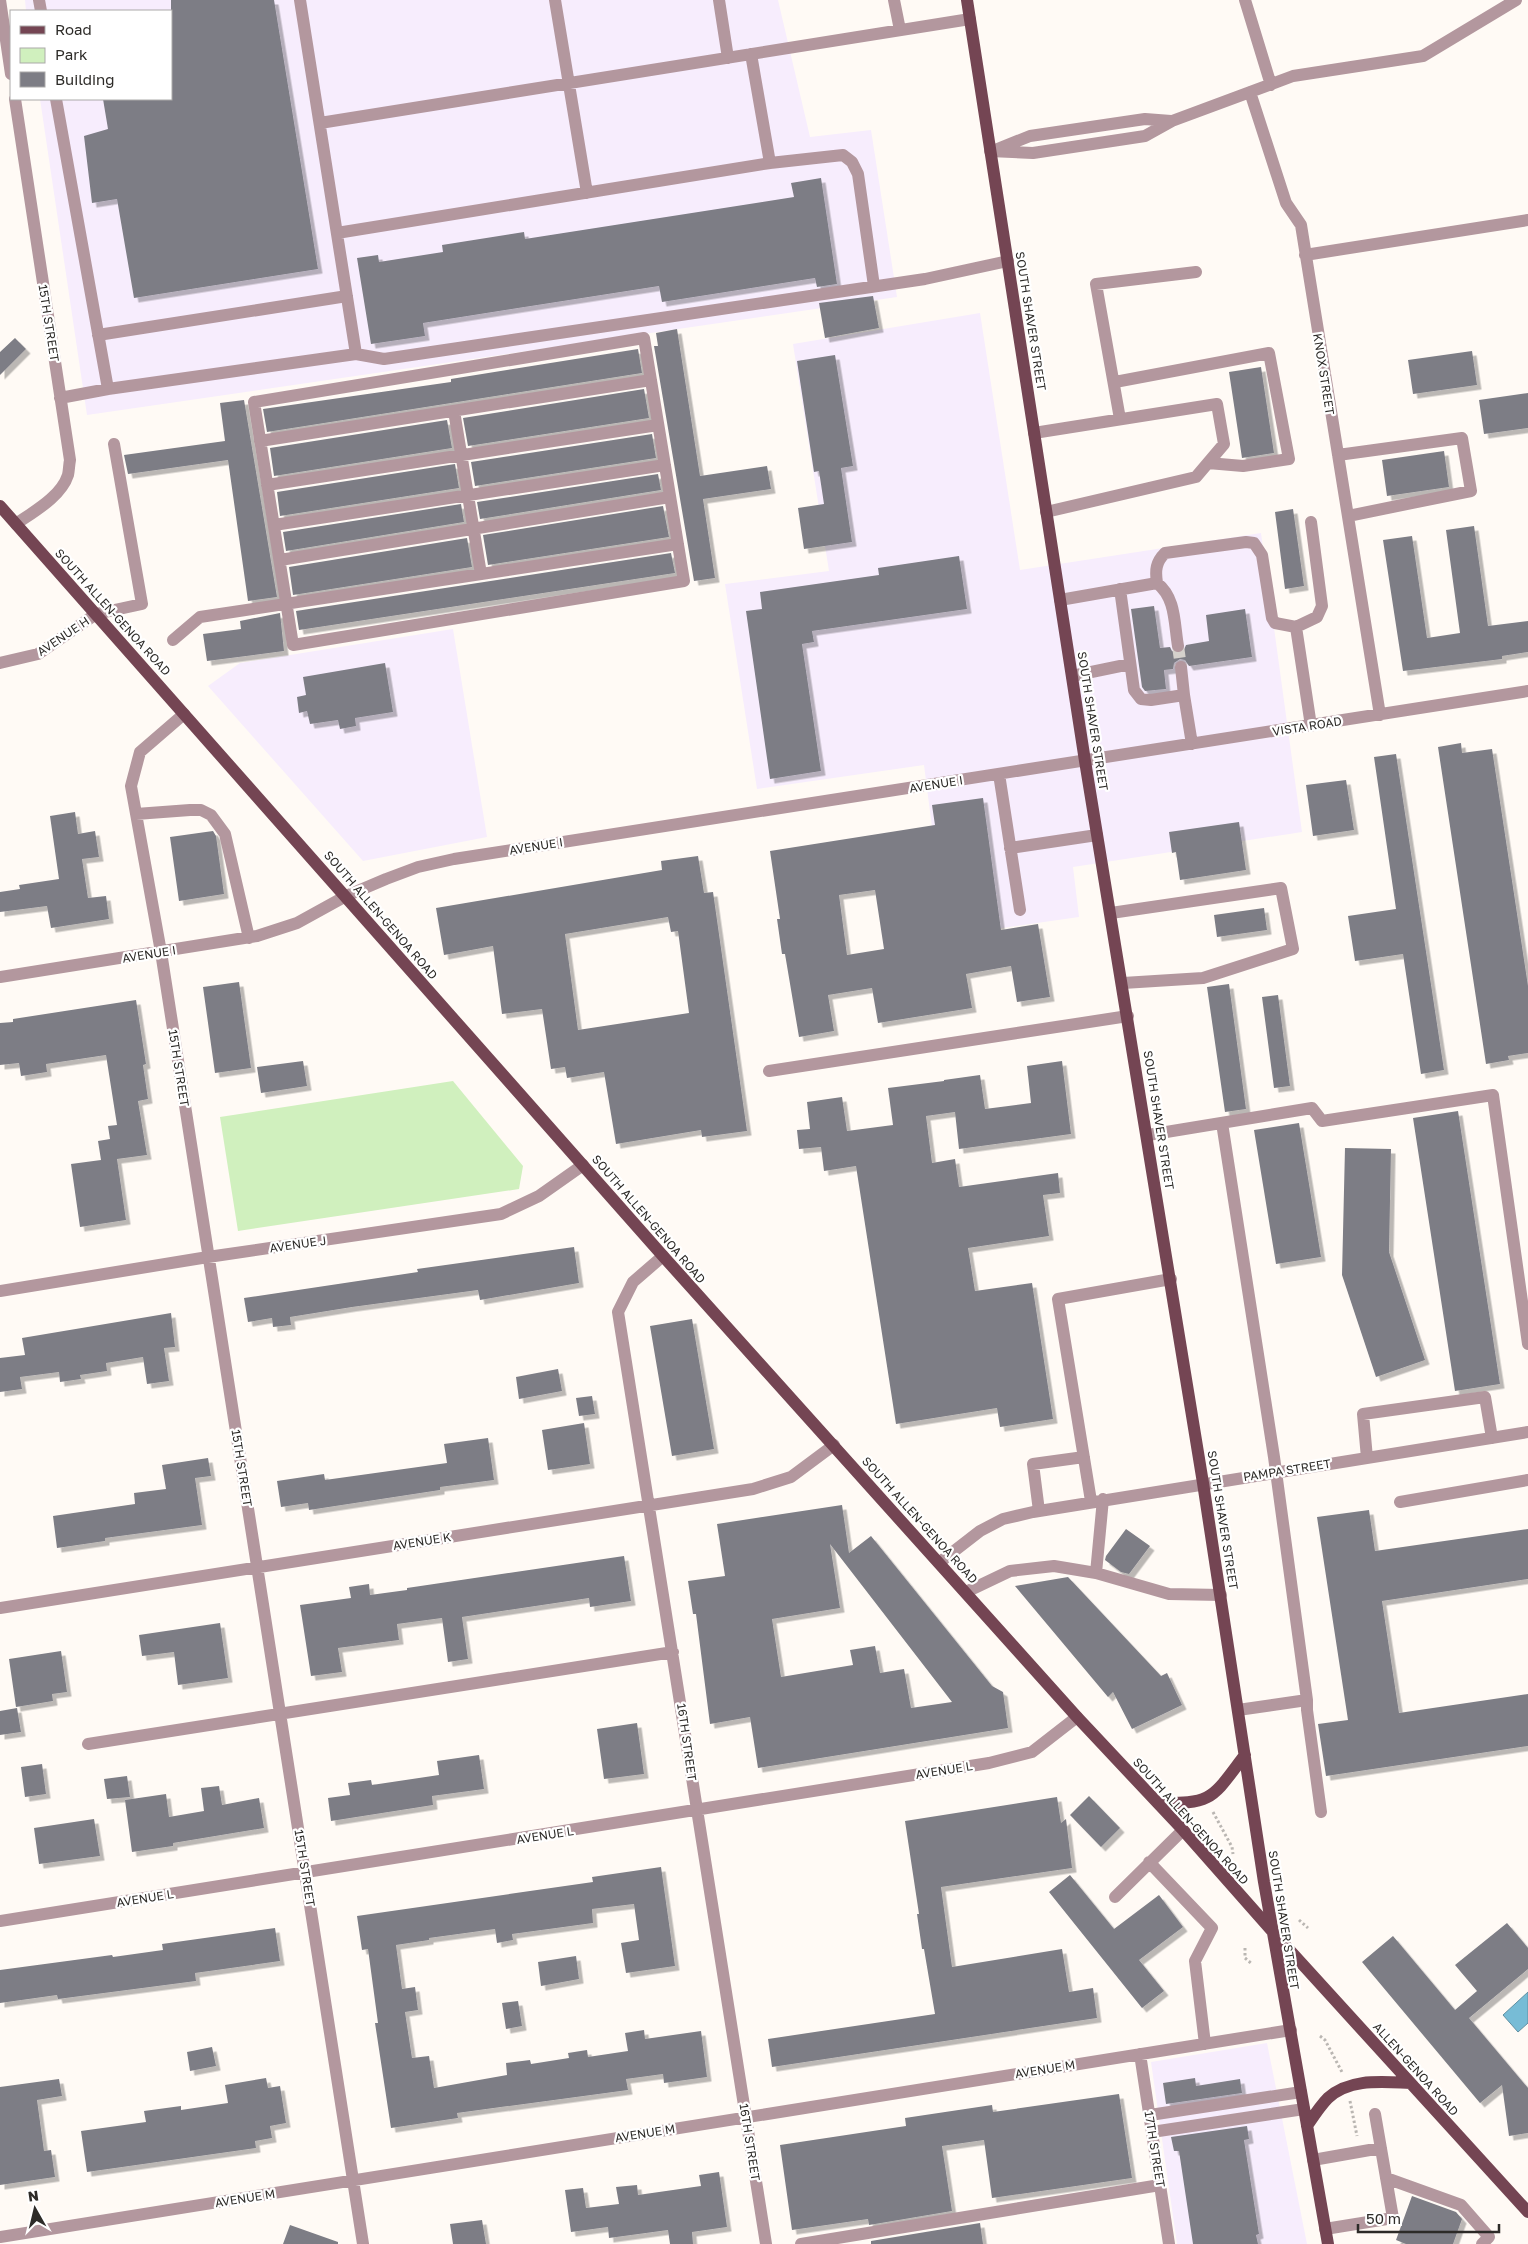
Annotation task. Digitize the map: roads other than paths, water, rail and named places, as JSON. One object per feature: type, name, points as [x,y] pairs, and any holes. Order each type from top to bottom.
[{"type":"main road","name":"SOUTH SHAVER STREET","points":[[967,0],[1085,761],[1148,1135],[1203,1483],[1282,1997],[1291,2030],[1306,2126],[1328,2244]]},
{"type":"main road","name":"SOUTH ALLEN-GENOA ROAD","points":[[0,506],[663,1256],[940,1562],[1077,1717],[1183,1830],[1284,1945]]},
{"type":"main road","points":[[1158,1803],[1189,1803],[1207,1799],[1219,1789],[1245,1755]]},
{"type":"main road","name":"ALLEN-GENOA ROAD","points":[[1284,1945],[1528,2212]]},
{"type":"main road","points":[[1306,2126],[1328,2098],[1347,2087],[1363,2082],[1410,2082]]},
{"type":"street","points":[[0,0],[10,67]]},
{"type":"street","points":[[300,0],[356,354]]},
{"type":"street","points":[[555,0],[586,193]]},
{"type":"street","points":[[719,0],[728,58]]},
{"type":"street","points":[[894,0],[900,30]]},
{"type":"street","points":[[1245,0],[1271,85]]},
{"type":"street","points":[[990,152],[1033,153],[1145,136],[1172,121],[1293,76],[1423,56],[1516,0]]},
{"type":"street","points":[[320,123],[970,19]]},
{"type":"street","points":[[751,54],[770,163]]},
{"type":"street","name":"KNOX STREET","points":[[1250,92],[1286,203],[1301,225],[1380,715]]},
{"type":"street","name":"15TH STREET","points":[[15,100],[70,460],[68,476],[47,501],[16,524]]},
{"type":"street","points":[[56,100],[108,389]]},
{"type":"street","points":[[337,233],[770,163],[843,155],[852,162],[858,174],[874,286]]},
{"type":"street","points":[[1305,255],[1528,220]]},
{"type":"street","points":[[60,398],[108,389],[356,354],[384,359],[925,278],[1008,261]]},
{"type":"street","points":[[1120,419],[1115,382],[1096,284],[1196,272]]},
{"type":"street","points":[[98,335],[347,296]]},
{"type":"street","points":[[644,338],[658,425],[684,581],[293,645],[254,402],[644,338]]},
{"type":"street","points":[[1115,382],[1269,353],[1289,459],[1243,466],[1208,463]]},
{"type":"street","points":[[260,442],[651,380]]},
{"type":"street","points":[[1034,433],[1217,404],[1224,444],[1196,477],[1046,512]]},
{"type":"street","points":[[454,411],[481,574]]},
{"type":"street","points":[[267,485],[658,425]]},
{"type":"street","points":[[1338,455],[1462,438],[1470,482],[1471,491],[1348,516]]},
{"type":"street","points":[[96,614],[142,604],[114,444]]},
{"type":"street","points":[[274,525],[665,465]]},
{"type":"street","points":[[280,560],[670,497]]},
{"type":"street","points":[[1178,646],[1171,600],[1164,588],[1157,582],[1158,560],[1165,553],[1246,542],[1254,543],[1262,555],[1272,618],[1275,623],[1296,627],[1317,617],[1322,606],[1311,522]]},
{"type":"street","points":[[173,640],[200,617],[678,544]]},
{"type":"street","points":[[1060,600],[1157,582]]},
{"type":"street","points":[[1120,589],[1134,690],[1141,699],[1150,700],[1184,695]]},
{"type":"street","name":"AVENUE H","points":[[0,663],[38,654],[96,614]]},
{"type":"street","points":[[1296,627],[1310,726]]},
{"type":"street","points":[[1072,676],[1130,664]]},
{"type":"street","points":[[1181,668],[1192,744]]},
{"type":"street","name":"VISTA ROAD","points":[[1085,761],[1528,691]]},
{"type":"street","name":"15TH STREET","points":[[184,714],[140,752],[131,786],[161,952],[363,2244]]},
{"type":"street","name":"AVENUE I","points":[[0,977],[249,938],[297,923],[346,896],[394,876],[454,859],[1085,761]]},
{"type":"street","points":[[999,774],[1020,910]]},
{"type":"street","points":[[136,814],[201,810],[215,819],[225,834],[249,938]]},
{"type":"street","points":[[1010,848],[1097,834]]},
{"type":"street","points":[[1111,913],[1281,888],[1293,949],[1203,978],[1123,983]]},
{"type":"street","points":[[769,1072],[1128,1016]]},
{"type":"street","points":[[1148,1135],[1312,1108],[1322,1122],[1493,1095],[1528,1344]]},
{"type":"street","points":[[1222,1123],[1276,1472],[1321,1812]]},
{"type":"street","name":"AVENUE J","points":[[0,1290],[501,1214],[539,1196],[583,1165]]},
{"type":"street","name":"16TH STREET","points":[[663,1256],[633,1282],[618,1312],[766,2244]]},
{"type":"street","points":[[1096,1573],[1097,1500],[1084,1457],[1058,1299],[1170,1279]]},
{"type":"street","points":[[1366,1458],[1363,1414],[1485,1397],[1492,1438]]},
{"type":"street","name":"PAMPA STREET","points":[[940,1562],[980,1531],[1003,1519],[1039,1511],[1097,1500],[1528,1432]]},
{"type":"street","name":"AVENUE K","points":[[0,1608],[753,1488],[791,1477],[834,1445]]},
{"type":"street","points":[[1039,1511],[1033,1464],[1084,1457]]},
{"type":"street","points":[[1400,1502],[1528,1480]]},
{"type":"street","points":[[966,1592],[1010,1570],[1054,1566],[1096,1573],[1169,1594],[1220,1595]]},
{"type":"street","points":[[88,1744],[673,1652]]},
{"type":"street","points":[[1238,1710],[1307,1700]]},
{"type":"street","name":"AVENUE L","points":[[0,1921],[990,1763],[1032,1752],[1077,1717]]},
{"type":"street","points":[[1114,1897],[1183,1830]]},
{"type":"street","points":[[1149,1862],[1212,1928],[1195,1961],[1205,2044]]},
{"type":"street","name":"AVENUE M","points":[[0,2237],[1291,2030]]},
{"type":"street","name":"17TH STREET","points":[[1140,2054],[1169,2244]]},
{"type":"street","points":[[1150,2115],[1301,2092]]},
{"type":"street","points":[[1152,2132],[1304,2109]]},
{"type":"street","points":[[1325,2229],[1393,2218],[1375,2114]]},
{"type":"street","points":[[1313,2160],[1381,2148]]},
{"type":"street","points":[[1386,2178],[1461,2205],[1489,2237],[1482,2244]]},
{"type":"street","points":[[801,2244],[1160,2185]]},
{"type":"water","points":[[1528,1992],[1528,2023],[1518,2032],[1503,2015]]},
{"type":"tunnel","points":[[1178,646],[1181,667]]}]
